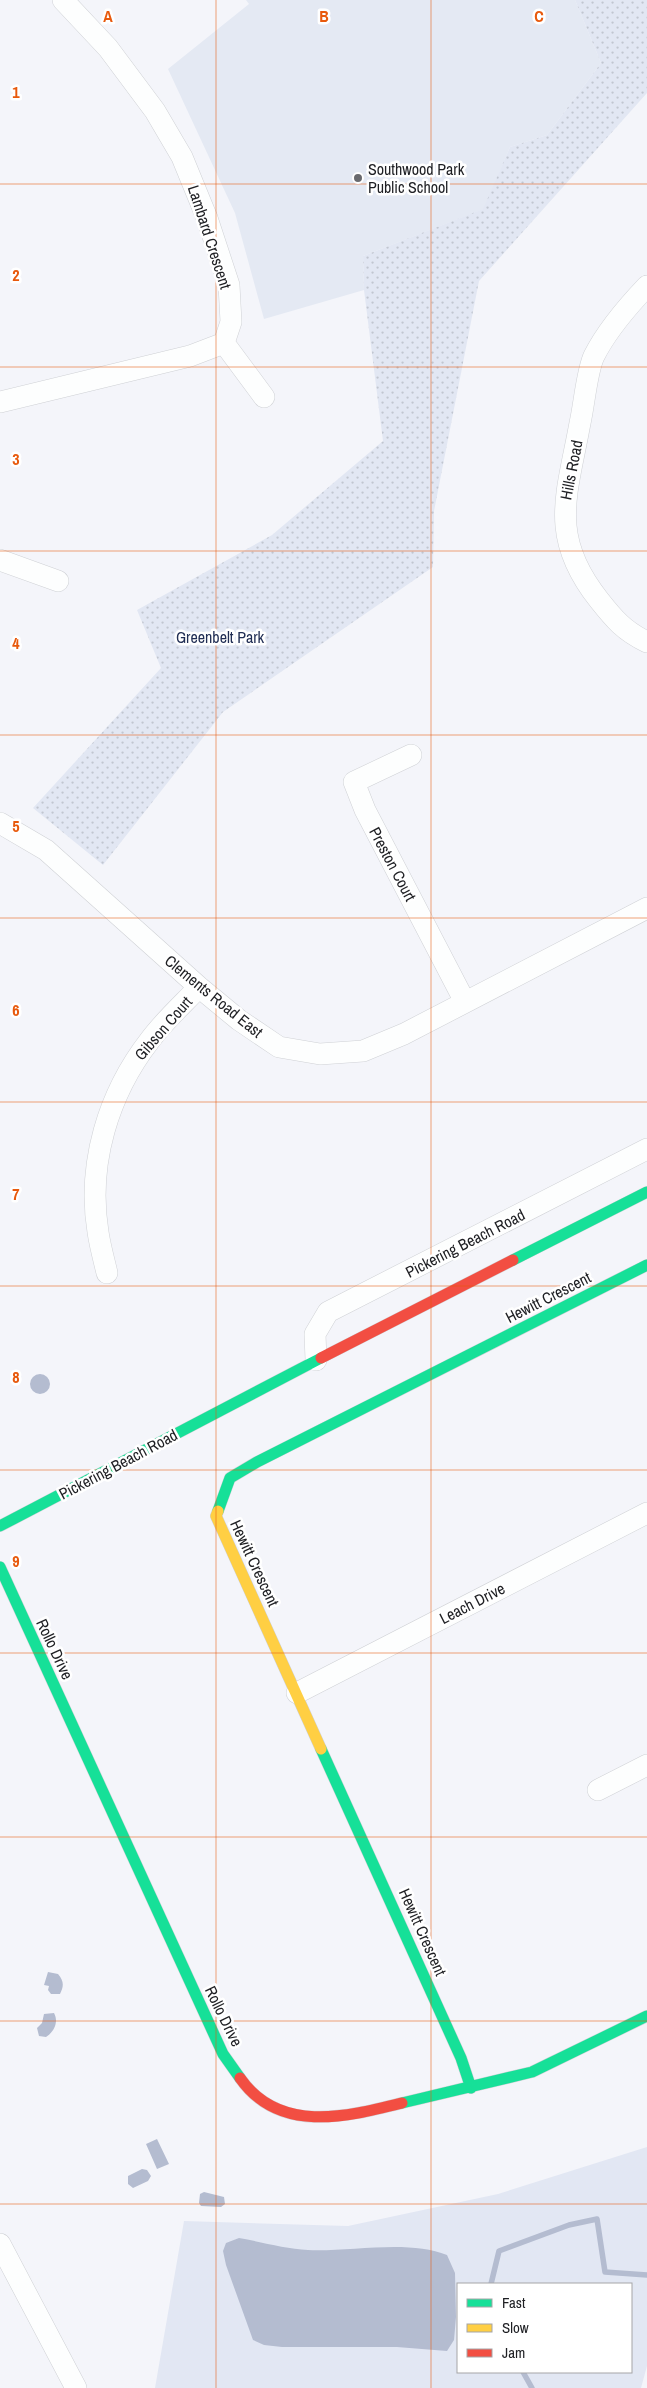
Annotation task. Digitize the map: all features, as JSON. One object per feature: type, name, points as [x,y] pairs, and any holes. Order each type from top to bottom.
[{"type":"street","name":"Lambard Crescent","points":[[63,0],[108,48],[155,111],[182,157],[207,218],[229,285],[232,322],[224,343]]},
{"type":"street","name":"Hills Road","points":[[647,286],[627,307],[593,357],[564,508],[568,545],[585,582],[615,620],[629,633],[647,642]]},
{"type":"street","points":[[0,402],[190,356],[224,343],[264,397]]},
{"type":"street","points":[[0,560],[58,581]]},
{"type":"street","name":"Preston Court","points":[[411,755],[354,782],[365,810],[465,1002]]},
{"type":"street","name":"Clements Road East","points":[[0,823],[46,850],[199,987],[239,1020],[279,1047],[320,1054],[363,1050],[404,1034],[647,908]]},
{"type":"street","name":"Gibson Court","points":[[107,1273],[98,1232],[94,1185],[100,1140],[125,1076],[150,1039],[199,987]]},
{"type":"street","name":"Pickering Beach Road","points":[[316,1360],[315,1334],[328,1312],[647,1149]]},
{"type":"street","name":"Pickering Beach Road","points":[[0,1526],[316,1360],[647,1192]]},
{"type":"street","name":"Hewitt Crescent","points":[[471,2088],[461,2058],[216,1516],[230,1478],[257,1462],[647,1265]]},
{"type":"street","name":"Leach Drive","points":[[297,1693],[647,1513]]},
{"type":"street","name":"Rollo Drive","points":[[0,1567],[223,2054],[247,2088],[271,2108],[296,2116],[354,2115],[471,2088],[532,2072],[647,2016]]},
{"type":"street","points":[[598,1790],[647,1765]]},
{"type":"street","points":[[0,2244],[76,2388]]},
{"type":"shaded area","name":"Southwood Park Public School","points":[[246,0],[575,0],[601,63],[547,135],[510,147],[484,209],[363,256],[364,290],[264,319],[235,213],[168,69],[249,4]]},
{"type":"green space","name":"Greenbelt Park","points":[[575,0],[647,0],[647,93],[479,281],[434,511],[433,567],[223,712],[103,865],[33,808],[161,668],[137,610],[272,535],[383,441],[364,290],[363,256],[483,209],[510,147],[547,135],[601,63]]},
{"type":"green space","points":[[647,2147],[647,2366],[641,2388],[155,2388],[184,2221],[348,2226],[498,2194]]},
{"type":"water","points":[[40,1374],[47,1377],[50,1384],[47,1391],[40,1394],[33,1391],[30,1384],[33,1377]]},
{"type":"water","points":[[48,1972],[58,1974],[61,1979],[63,1986],[60,1994],[51,1994],[48,1990],[49,1986],[44,1985]]},
{"type":"water","points":[[54,2013],[56,2023],[53,2030],[46,2037],[39,2036],[37,2028],[42,2023],[44,2014]]},
{"type":"water","points":[[157,2139],[169,2164],[157,2169],[146,2144]]},
{"type":"water","points":[[142,2169],[147,2170],[151,2176],[148,2181],[133,2188],[128,2184],[128,2176]]},
{"type":"water","points":[[204,2192],[224,2197],[225,2204],[221,2207],[201,2206],[199,2203],[200,2194]]},
{"type":"water","points":[[239,2238],[308,2250],[397,2247],[432,2250],[447,2255],[455,2273],[456,2317],[454,2340],[447,2351],[397,2347],[282,2347],[264,2345],[253,2340],[226,2265],[223,2251],[226,2243]]},
{"type":"waterway","points":[[491,2283],[499,2251],[569,2225],[597,2219],[605,2272],[647,2275]]},
{"type":"waterway","points":[[524,2373],[532,2388]]},
{"type":"traffic: fast","points":[[513,1260],[647,1192]]},
{"type":"traffic: fast","points":[[218,1511],[230,1478],[257,1462],[647,1265]]},
{"type":"traffic: fast","points":[[0,1526],[321,1358]]},
{"type":"traffic: fast","points":[[0,1567],[223,2054],[240,2078]]},
{"type":"traffic: fast","points":[[321,1749],[461,2058],[471,2088]]},
{"type":"traffic: fast","points":[[402,2103],[532,2072],[647,2016]]},
{"type":"traffic: slow","points":[[218,1511],[216,1516],[321,1749]]},
{"type":"traffic: jam","points":[[321,1358],[513,1260]]},
{"type":"traffic: jam","points":[[240,2078],[256,2096],[274,2108],[294,2114],[315,2117],[336,2116],[359,2113],[402,2103]]},
{"type":"place","name":"Southwood Park Public School","points":[[358,178]]}]
